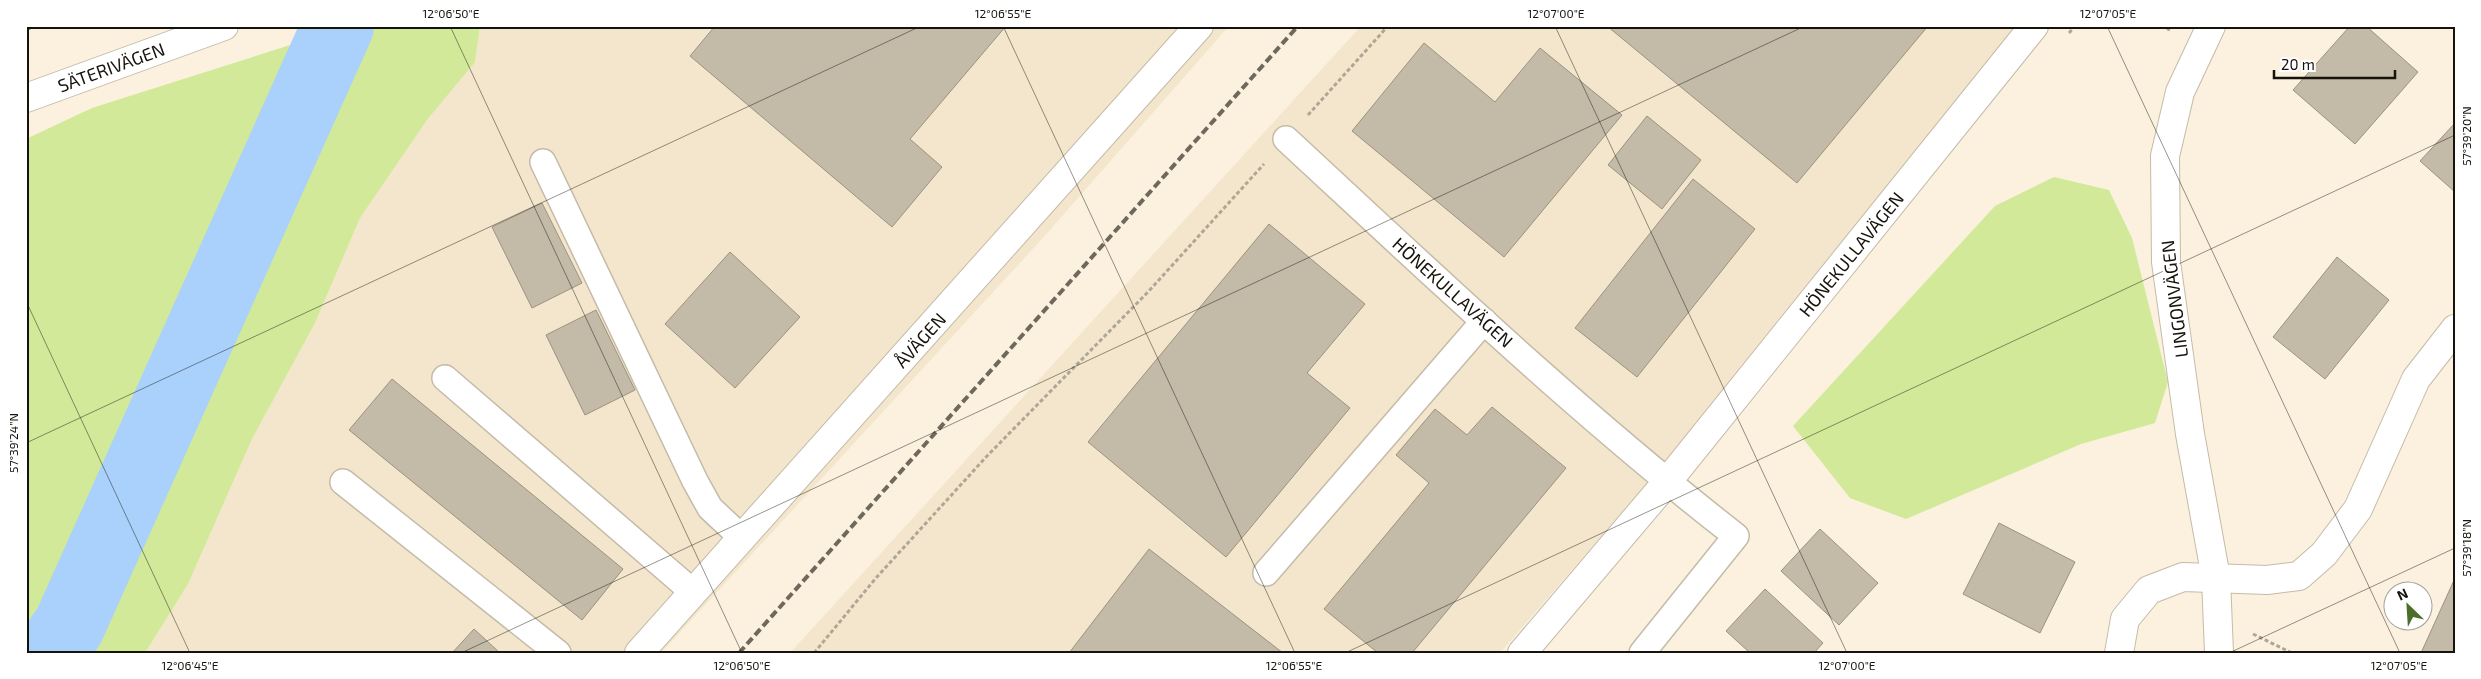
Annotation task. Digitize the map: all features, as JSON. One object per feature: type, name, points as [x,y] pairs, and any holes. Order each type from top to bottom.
[{"type":"street","name":"SÄTERIVÄGEN","points":[[26,98],[224,26]]},
{"type":"street","name":"ÅVÄGEN","points":[[639,653],[1199,26]]},
{"type":"street","name":"HÖNEKULLAVÄGEN","points":[[1522,653],[1667,482],[2034,26]]},
{"type":"street","name":"LINGONVÄGEN","points":[[2211,26],[2180,92],[2165,156],[2166,262],[2190,434],[2216,578],[2219,653]]},
{"type":"street","points":[[2119,653],[2125,619],[2149,590],[2183,577],[2267,580],[2299,576],[2324,554],[2358,509],[2416,380],[2455,329]]},
{"type":"lane","name":"HÖNEKULLAVÄGEN","points":[[1286,139],[1484,321],[1667,482],[1736,536],[1642,653]]},
{"type":"lane","points":[[543,162],[695,481],[710,508],[742,538]]},
{"type":"lane","points":[[1266,573],[1484,321]]},
{"type":"lane","points":[[444,378],[693,592]]},
{"type":"lane","points":[[343,482],[558,653]]},
{"type":"path","points":[[814,653],[876,578],[987,456],[1148,292],[1388,26]]},
{"type":"path","points":[[2161,26],[2166,28]]},
{"type":"shaded area","points":[[480,26],[1229,26],[1042,239],[661,653],[145,653],[188,584],[252,439],[315,323],[360,218],[427,120],[475,62]]},
{"type":"shaded area","points":[[1361,26],[2016,26],[1671,456],[1500,653],[790,653]]},
{"type":"green space","points":[[350,26],[480,26],[475,62],[427,120],[360,218],[315,323],[252,439],[188,584],[145,653],[26,653],[26,139],[92,108]]},
{"type":"green space","points":[[2054,177],[2109,190],[2132,238],[2168,382],[2155,423],[2081,444],[1906,519],[1850,498],[1793,426],[1995,206]]},
{"type":"building","points":[[715,26],[1006,26],[910,139],[942,167],[892,227],[690,56]]},
{"type":"building","points":[[1607,26],[1928,26],[1797,183]]},
{"type":"building","points":[[2350,26],[2366,26],[2418,72],[2355,144],[2293,90]]},
{"type":"building","points":[[1424,43],[1495,102],[1540,48],[1622,115],[1504,257],[1352,131]]},
{"type":"building","points":[[1647,116],[1701,160],[1662,209],[1608,165]]},
{"type":"building","points":[[2455,123],[2455,192],[2420,161]]},
{"type":"building","points":[[1693,179],[1755,229],[1637,377],[1575,328]]},
{"type":"building","points":[[542,203],[582,283],[532,308],[492,227]]},
{"type":"building","points":[[1269,224],[1365,304],[1307,373],[1350,408],[1226,557],[1088,442]]},
{"type":"building","points":[[730,252],[800,317],[735,388],[665,324]]},
{"type":"building","points":[[2337,257],[2389,300],[2325,379],[2273,337]]},
{"type":"building","points":[[596,310],[635,390],[585,415],[546,335]]},
{"type":"building","points":[[392,379],[623,569],[582,620],[349,430]]},
{"type":"building","points":[[1492,407],[1566,468],[1412,653],[1378,653],[1324,609],[1429,483],[1396,455],[1435,409],[1467,435]]},
{"type":"building","points":[[1999,523],[2075,562],[2040,633],[1963,594]]},
{"type":"building","points":[[1820,529],[1878,583],[1839,625],[1781,571]]},
{"type":"building","points":[[1149,549],[1283,653],[1069,653]]},
{"type":"building","points":[[2455,578],[2455,653],[2421,653],[2431,632],[2434,632],[2434,624]]},
{"type":"building","points":[[1765,589],[1823,643],[1814,653],[1750,653],[1726,631]]},
{"type":"building","points":[[474,629],[500,653],[452,653]]},
{"type":"waterway","points":[[50,653],[69,626],[338,26]]},
{"type":"railway","points":[[739,653],[1298,26]]}]
